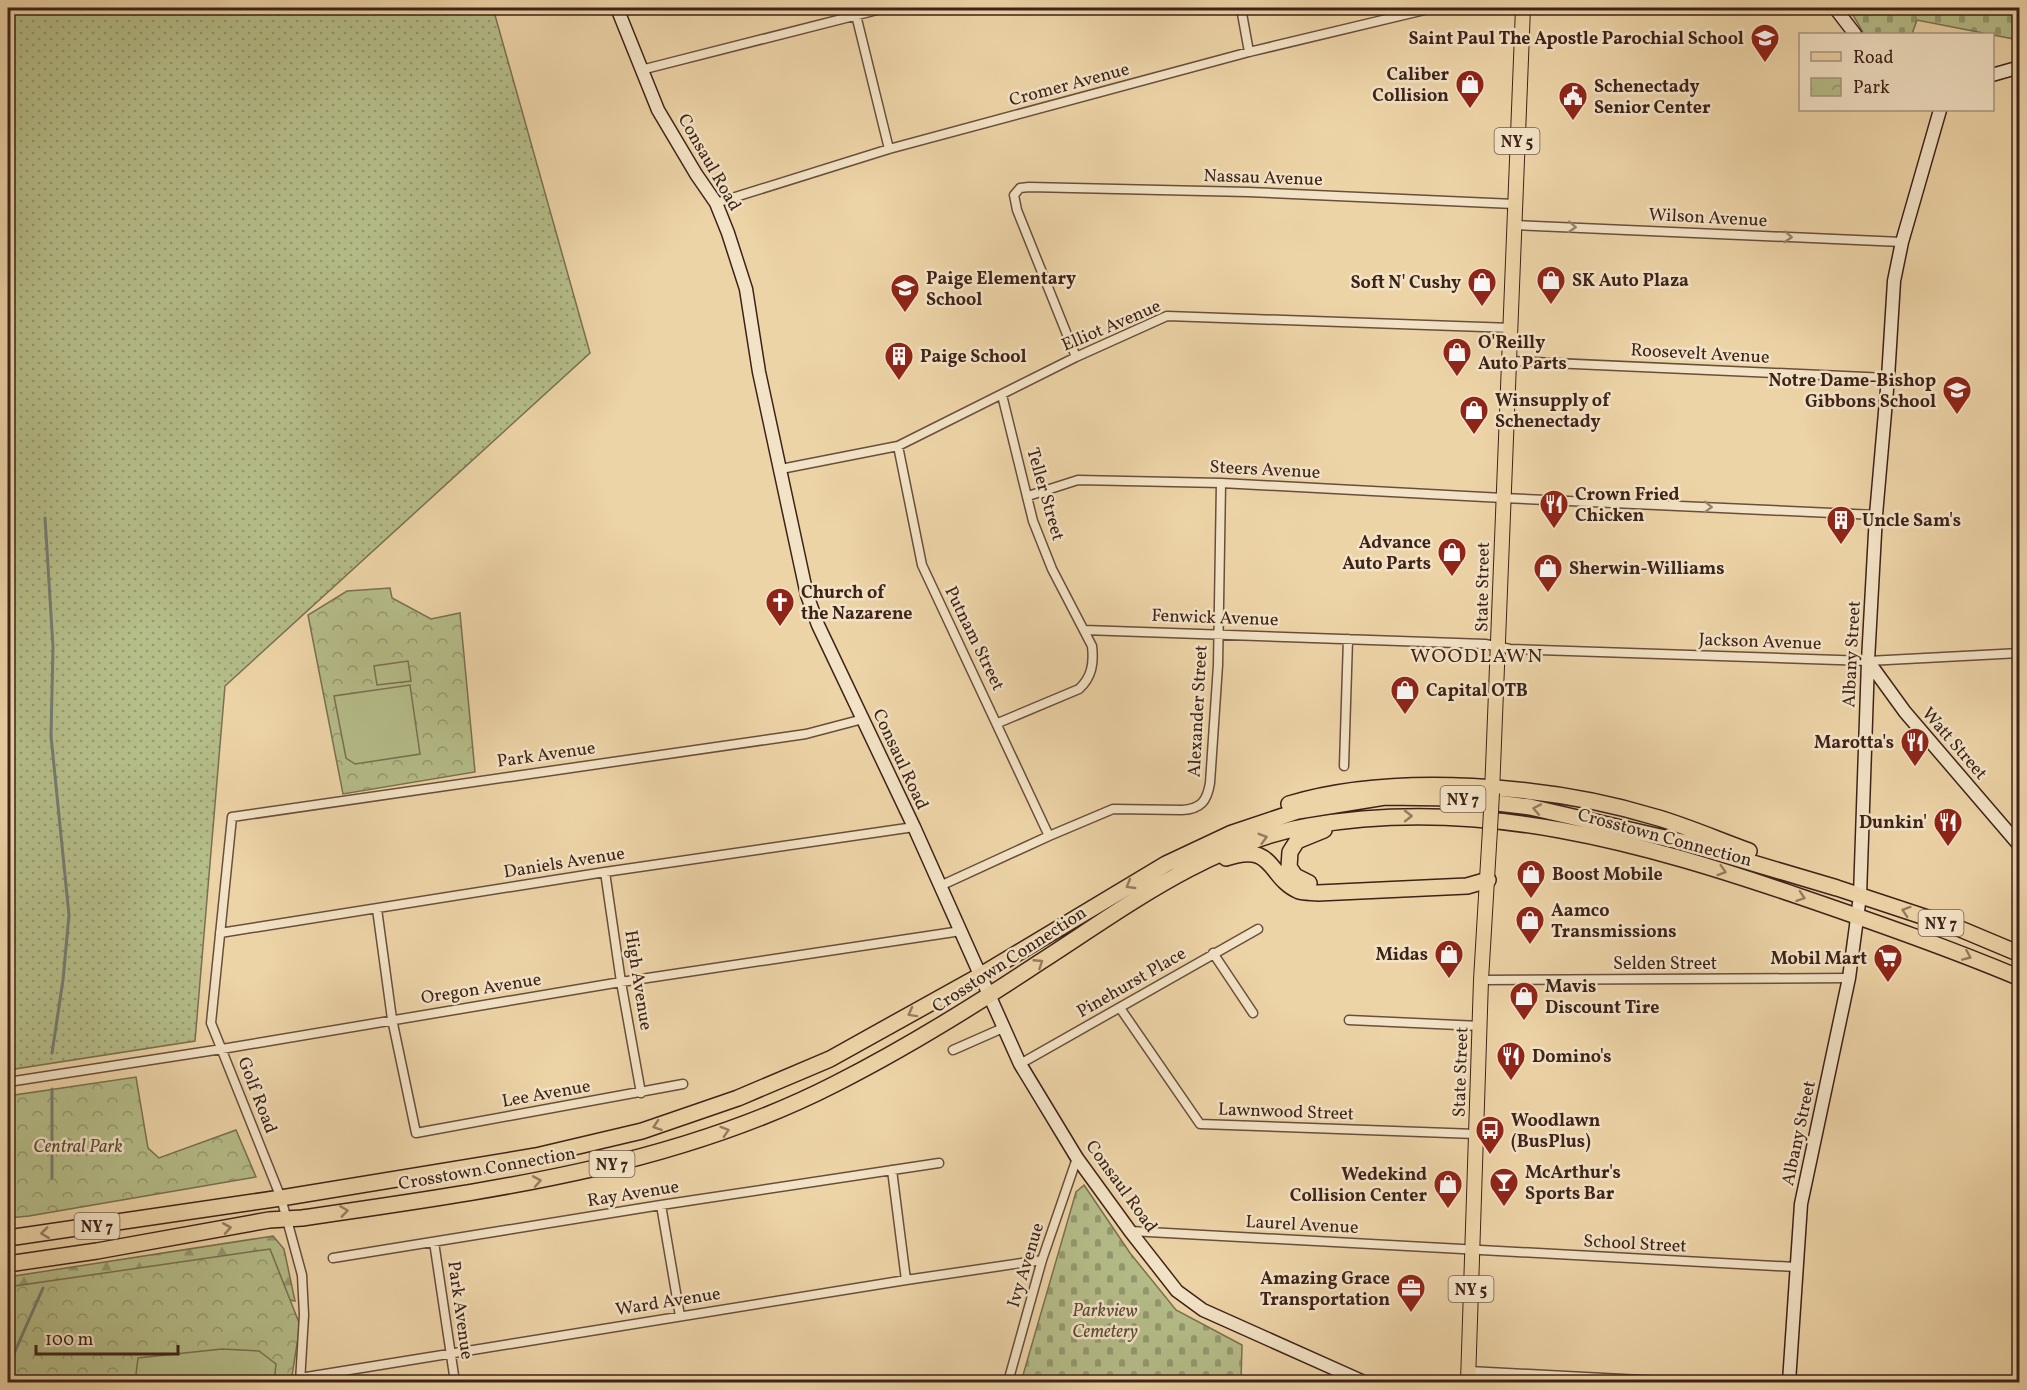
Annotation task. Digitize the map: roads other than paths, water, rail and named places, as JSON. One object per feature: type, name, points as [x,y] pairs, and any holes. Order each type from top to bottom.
[{"type":"highway","points":[[1166,864],[1221,830],[1255,815],[1302,800],[1345,791],[1415,786],[1551,794],[1596,802],[1656,817],[1801,870],[1837,888]]},
{"type":"highway","name":"Crosstown Connection","points":[[8,1238],[281,1198],[536,1156],[642,1131],[738,1098],[830,1059],[981,975],[1166,864],[1232,833],[1299,811],[1385,797],[1454,798],[1530,807],[1682,842],[1837,888],[1958,928],[2019,954]]},
{"type":"highway","name":"Crosstown Connection","points":[[8,1264],[97,1251],[254,1223],[540,1181],[651,1155],[742,1125],[830,1087],[916,1041],[1181,873],[1239,846],[1304,826],[1380,816],[1464,817],[1558,829],[1615,840],[1746,878],[1856,915],[1951,949],[2019,978]]},
{"type":"highway","points":[[1350,820],[1296,841],[1288,859],[1289,867],[1295,876],[1305,882],[1320,886],[1467,876],[1488,880]]},
{"type":"highway","points":[[1181,873],[1231,856],[1252,854],[1269,861],[1282,877],[1299,891],[1318,893],[1467,886],[1488,880]]},
{"type":"main road","name":"State Street","points":[[1469,1377],[1481,980],[1499,647],[1523,8]]},
{"type":"street","name":"Consaul Road","points":[[616,8],[658,110],[716,203],[728,233],[746,289],[759,372],[807,595],[818,625],[914,827],[1020,1064],[1077,1158],[1177,1291],[1203,1310],[1364,1383]]},
{"type":"street","points":[[640,70],[885,8]]},
{"type":"street","points":[[1241,8],[1249,52]]},
{"type":"street","name":"Cromer Avenue","points":[[716,203],[889,149],[1249,52],[1433,8]]},
{"type":"street","points":[[1835,8],[1854,33]]},
{"type":"street","points":[[855,15],[889,149]]},
{"type":"street","points":[[1994,74],[2019,67]]},
{"type":"street","name":"Albany Street","points":[[1789,1383],[1801,1204],[1849,978],[1860,896],[1868,661],[1876,514],[1894,281],[1902,242],[1938,111]]},
{"type":"street","name":"Nassau Avenue","points":[[1076,357],[1017,210],[1014,195],[1020,188],[1248,192],[1514,204]]},
{"type":"street","name":"Wilson Avenue","points":[[1514,225],[1902,242]]},
{"type":"street","name":"Elliot Avenue","points":[[781,469],[897,446],[1076,357],[1167,316],[1512,328]]},
{"type":"street","name":"Roosevelt Avenue","points":[[1510,361],[1888,378]]},
{"type":"street","name":"Teller Street","points":[[1002,395],[1033,521],[1052,569],[1084,630]]},
{"type":"street","name":"Putnam Street","points":[[897,446],[922,565],[1049,836]]},
{"type":"street","name":"Steers Avenue","points":[[1028,496],[1078,480],[1221,483],[1876,514]]},
{"type":"street","name":"Alexander Street","points":[[940,886],[1113,809],[1182,810],[1202,805],[1208,794],[1210,783],[1218,665],[1221,483]]},
{"type":"street","points":[[998,723],[1079,689],[1087,682],[1093,658],[1092,646],[1084,630]]},
{"type":"street","name":"Fenwick Avenue","points":[[1084,630],[1218,633],[1485,644],[1499,647]]},
{"type":"street","points":[[1344,766],[1348,639]]},
{"type":"street","name":"Jackson Avenue","points":[[1499,647],[1868,661],[2019,653]]},
{"type":"street","name":"Watt Street","points":[[1868,661],[1905,712],[2019,846]]},
{"type":"street","name":"Park Avenue","points":[[232,817],[806,734],[863,720]]},
{"type":"street","name":"Golf Road","points":[[232,817],[211,1023],[281,1198],[302,1275],[304,1293],[300,1380]]},
{"type":"street","name":"Daniels Avenue","points":[[220,933],[605,872],[914,827]]},
{"type":"street","name":"High Avenue","points":[[605,872],[621,982],[641,1093]]},
{"type":"street","points":[[377,909],[392,1019]]},
{"type":"street","name":"Pinehurst Place","points":[[1020,1064],[1258,929]]},
{"type":"street","name":"Oregon Avenue","points":[[8,1082],[222,1049],[621,982],[961,931]]},
{"type":"street","points":[[1213,953],[1253,1013]]},
{"type":"street","name":"Selden Street","points":[[1481,980],[1849,978]]},
{"type":"street","name":"Lawnwood Street","points":[[1120,1008],[1200,1124],[1476,1134]]},
{"type":"street","name":"Lee Avenue","points":[[392,1019],[416,1133],[683,1084]]},
{"type":"street","points":[[1349,1020],[1480,1026]]},
{"type":"street","points":[[953,1050],[1003,1028]]},
{"type":"street","name":"Ivy Avenue","points":[[1008,1383],[1042,1260],[1077,1158]]},
{"type":"street","name":"Ray Avenue","points":[[333,1258],[939,1163]]},
{"type":"street","points":[[892,1170],[906,1280]]},
{"type":"street","points":[[661,1205],[680,1316]]},
{"type":"street","name":"Laurel Avenue","points":[[1130,1231],[1472,1251]]},
{"type":"street","name":"Park Avenue","points":[[434,1242],[455,1383]]},
{"type":"street","name":"School Street","points":[[1472,1251],[1796,1267]]},
{"type":"street","name":"Ward Avenue","points":[[300,1380],[450,1352],[1042,1260]]},
{"type":"street","points":[[1469,1377],[1680,1383]]},
{"type":"waterway","points":[[45,518],[53,647],[51,736],[69,915],[63,980],[52,1053]]},
{"type":"waterway","points":[[52,1089],[52,1178]]},
{"type":"waterway","points":[[8,1367],[43,1288]]},
{"type":"place","name":"Saint Paul The Apostle Parochial School","points":[[1765,64]]},
{"type":"place","name":"Caliber Collision","points":[[1470,110]]},
{"type":"place","name":"Schenectady Senior Center","points":[[1573,122]]},
{"type":"place","name":"SK Auto Plaza","points":[[1551,306]]},
{"type":"place","name":"Soft N' Cushy","points":[[1482,308]]},
{"type":"place","name":"Paige Elementary School","points":[[905,314]]},
{"type":"place","name":"O'Reilly Auto Parts","points":[[1457,378]]},
{"type":"place","name":"Paige School","points":[[899,382]]},
{"type":"place","name":"Notre Dame-Bishop Gibbons School","points":[[1957,416]]},
{"type":"place","name":"Winsupply of Schenectady","points":[[1474,436]]},
{"type":"place","name":"Crown Fried Chicken","points":[[1554,530]]},
{"type":"place","name":"Uncle Sam's","points":[[1841,546]]},
{"type":"place","name":"Advance Auto Parts","points":[[1452,578]]},
{"type":"place","name":"Sherwin-Williams","points":[[1548,594]]},
{"type":"place","name":"Church of the Nazarene","points":[[780,628]]},
{"type":"place","name":"Capital OTB","points":[[1405,716]]},
{"type":"place","name":"Marotta's","points":[[1915,768]]},
{"type":"place","name":"Dunkin'","points":[[1948,848]]},
{"type":"place","name":"Boost Mobile","points":[[1531,900]]},
{"type":"place","name":"Aamco Transmissions","points":[[1530,946]]},
{"type":"place","name":"Midas","points":[[1449,980]]},
{"type":"place","name":"Mobil Mart","points":[[1888,984]]},
{"type":"place","name":"Mavis Discount Tire","points":[[1524,1022]]},
{"type":"place","name":"Domino's","points":[[1511,1082]]},
{"type":"place","name":"Woodlawn (BusPlus)","points":[[1490,1156]]},
{"type":"place","name":"McArthur's Sports Bar","points":[[1504,1208]]},
{"type":"place","name":"Wedekind Collision Center","points":[[1448,1210]]},
{"type":"place","name":"Amazing Grace Transportation","points":[[1411,1314]]},
{"type":"district","name":"WOODLAWN","points":[[1477,655]]},
{"type":"park label","name":"Central Park","points":[[78,1146]]},
{"type":"park label","name":"Parkview Cemetery","points":[[1105,1320]]}]
